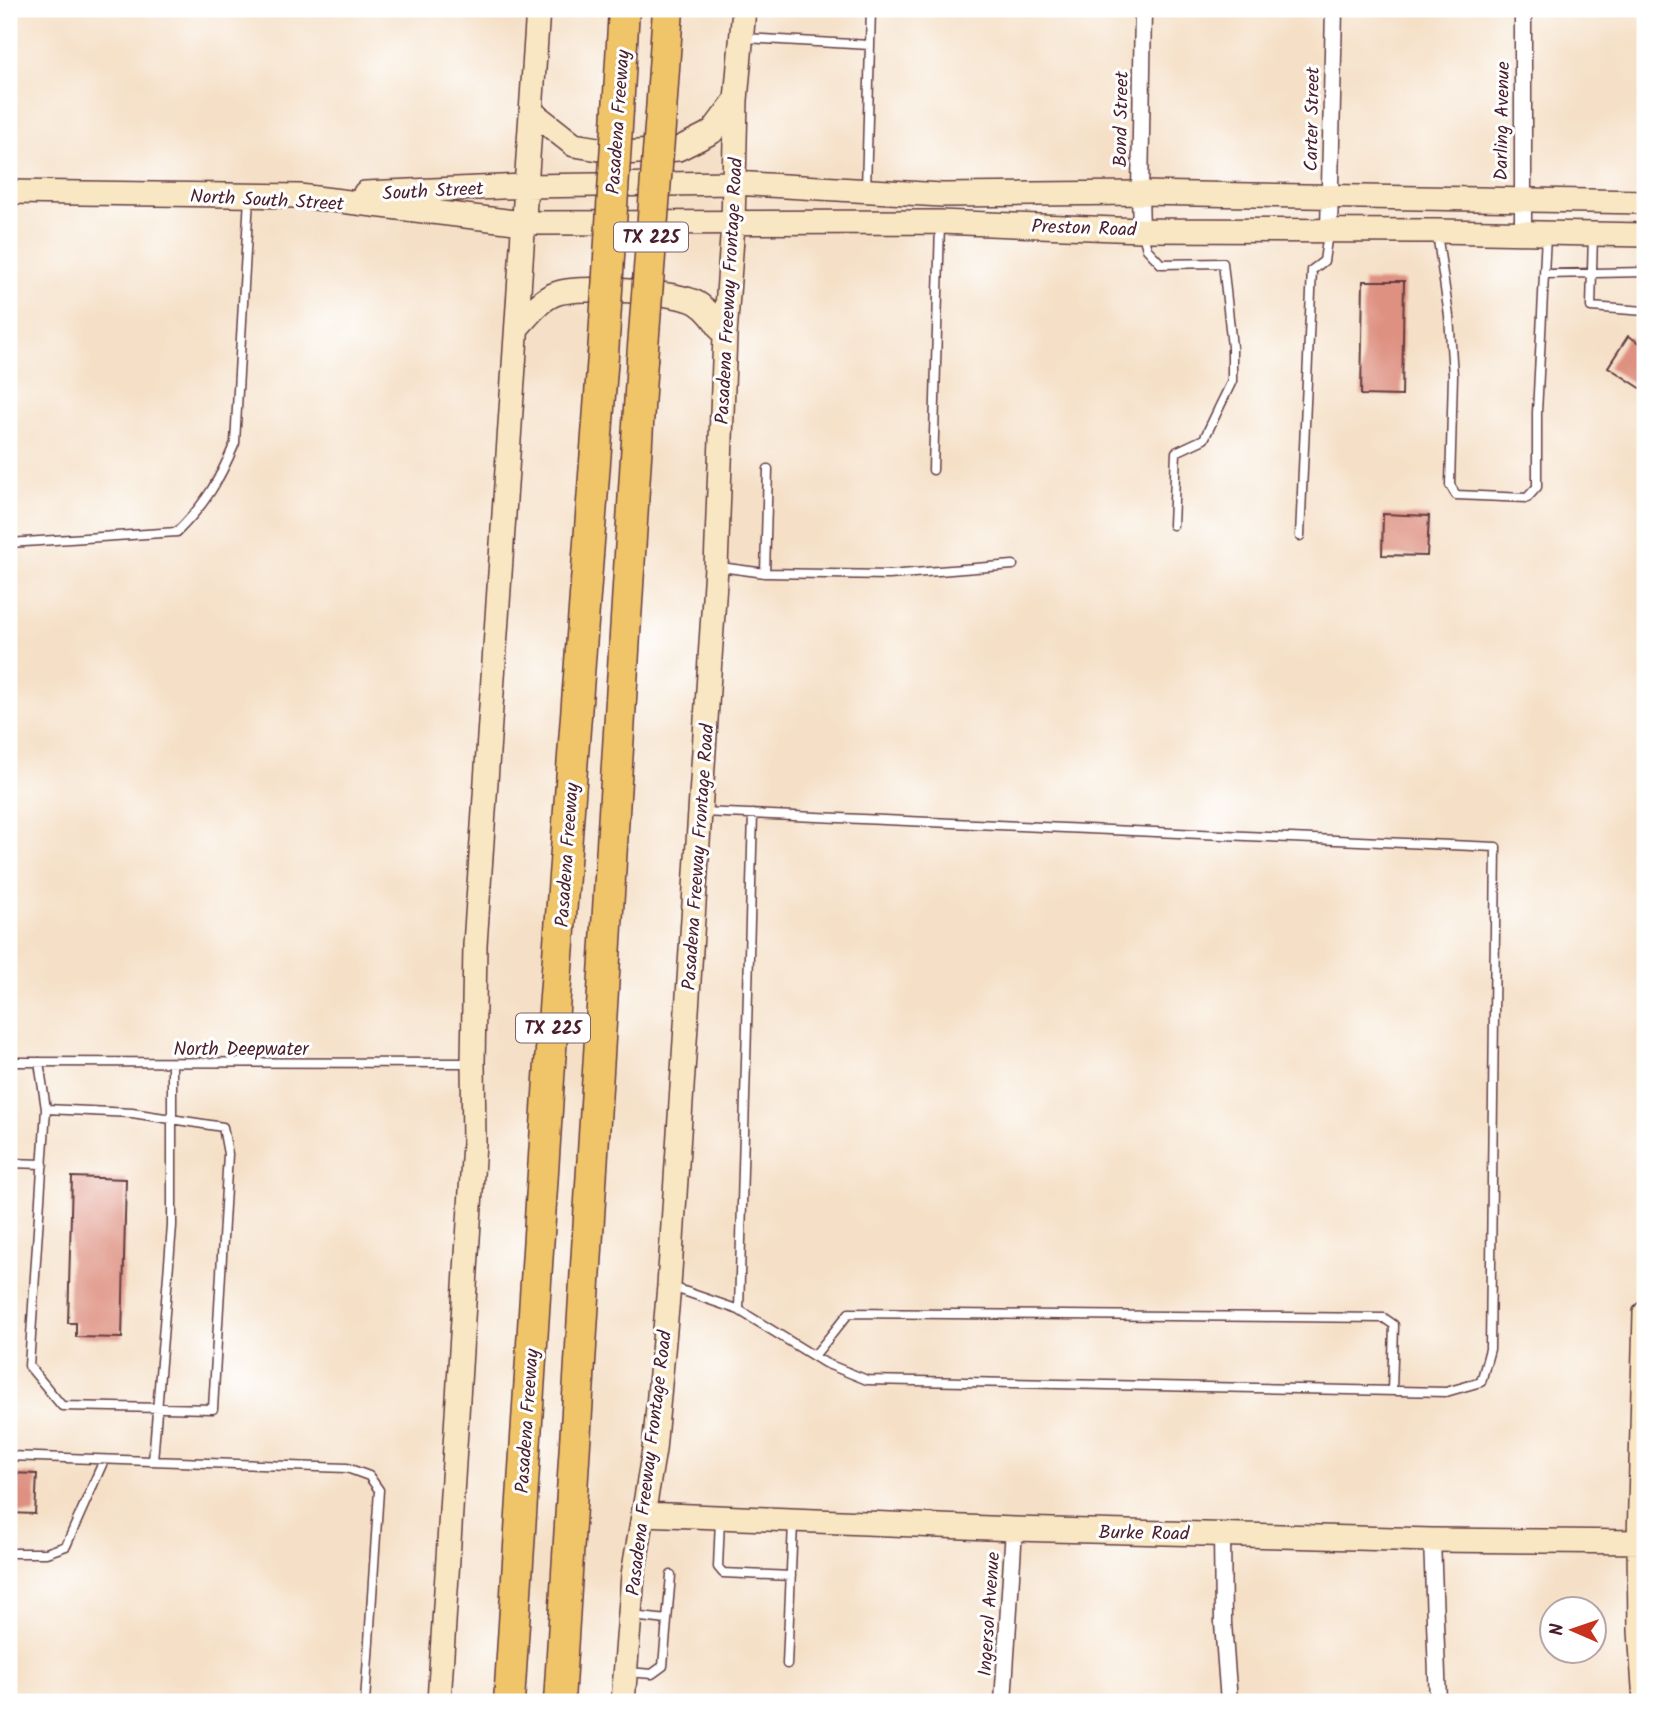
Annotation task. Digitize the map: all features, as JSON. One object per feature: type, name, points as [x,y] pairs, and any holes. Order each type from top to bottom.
[{"type":"highway","name":"Pasadena Freeway","points":[[509,1702],[550,1063],[603,355],[624,9]]},
{"type":"highway","name":"TX 225","points":[[559,1702],[642,360],[668,9]]},
{"type":"main road","points":[[439,1702],[474,1143],[472,1063],[475,945],[538,9]]},
{"type":"main road","name":"Pasadena Freeway Frontage Road","points":[[623,1702],[633,1575],[660,1400],[669,1286],[716,567],[725,336],[733,223],[736,100],[744,9]]},
{"type":"main road","points":[[532,112],[574,145],[624,153],[678,149],[712,132],[736,100]]},
{"type":"main road","name":"Preston Road","points":[[526,186],[734,183],[942,195],[1140,193],[1645,202]]},
{"type":"main road","name":"South Street","points":[[299,197],[526,186]]},
{"type":"main road","name":"North South Street","points":[[9,192],[299,197],[523,223]]},
{"type":"main road","points":[[940,222],[942,195]]},
{"type":"main road","name":"Preston Road","points":[[523,223],[940,222],[1141,230],[1645,234]]},
{"type":"main road","points":[[517,328],[540,304],[556,293],[576,290],[673,295],[696,302],[712,316],[725,336]]},
{"type":"main road","points":[[1645,1313],[1640,1630],[1645,1701]]},
{"type":"main road","name":"Burke Road","points":[[643,1514],[1014,1529],[1432,1540],[1642,1542]]},
{"type":"street","name":"Bond Street","points":[[1141,230],[1143,9]]},
{"type":"street","name":"Carter Street","points":[[1329,230],[1334,9]]},
{"type":"street","name":"Darling Avenue","points":[[1523,9],[1523,233]]},
{"type":"street","name":"Ingersol Avenue","points":[[1003,1702],[1014,1529]]},
{"type":"street","points":[[1222,1534],[1223,1623],[1229,1702]]},
{"type":"street","points":[[1432,1540],[1438,1702]]},
{"type":"lane","points":[[866,191],[872,9]]},
{"type":"lane","points":[[741,38],[870,45]]},
{"type":"lane","points":[[9,543],[177,532],[197,513],[220,479],[235,443],[249,196]]},
{"type":"lane","points":[[933,470],[940,222]]},
{"type":"lane","points":[[1141,230],[1147,249],[1161,264],[1223,263],[1233,382],[1203,439],[1176,452],[1173,525]]},
{"type":"lane","points":[[1300,536],[1312,270],[1324,261],[1329,230]]},
{"type":"lane","points":[[1436,231],[1449,316],[1453,375],[1450,485],[1457,495],[1527,498],[1536,488],[1537,414],[1547,232]]},
{"type":"lane","points":[[1594,233],[1591,307],[1645,311]]},
{"type":"lane","points":[[1545,274],[1645,272]]},
{"type":"lane","points":[[765,573],[768,469]]},
{"type":"lane","points":[[716,567],[765,573],[889,575],[1013,565]]},
{"type":"lane","points":[[669,1286],[739,1310],[825,1363],[867,1380],[1446,1392],[1480,1382],[1490,1349],[1496,847],[699,812]]},
{"type":"lane","points":[[739,1310],[753,814]]},
{"type":"lane","name":"North Deepwater","points":[[9,1062],[472,1063]]},
{"type":"lane","points":[[39,1062],[46,1109],[29,1367],[62,1406],[213,1409],[228,1154],[223,1128],[132,1113],[46,1109]]},
{"type":"lane","points":[[153,1461],[172,1226],[172,1063]]},
{"type":"lane","points":[[9,1163],[43,1164]]},
{"type":"lane","points":[[814,1356],[849,1313],[1384,1318],[1394,1325],[1392,1391]]},
{"type":"lane","points":[[9,1457],[347,1468],[369,1476],[379,1490],[365,1702]]},
{"type":"lane","points":[[9,1553],[46,1553],[66,1546],[104,1460]]},
{"type":"lane","points":[[720,1517],[719,1567],[723,1573],[791,1576]]},
{"type":"lane","points":[[787,1664],[793,1520]]},
{"type":"lane","points":[[625,1671],[652,1674],[663,1665],[671,1575]]},
{"type":"lane","points":[[629,1615],[667,1620]]},
{"type":"building","points":[[1363,281],[1404,281],[1402,396],[1361,395]]},
{"type":"building","points":[[1628,336],[1645,346],[1645,391],[1608,367]]},
{"type":"building","points":[[1383,514],[1429,516],[1427,556],[1382,555]]},
{"type":"building","points":[[72,1177],[126,1179],[122,1338],[76,1337],[76,1323],[68,1323]]},
{"type":"building","points":[[9,1473],[37,1474],[35,1514],[9,1513]]}]
